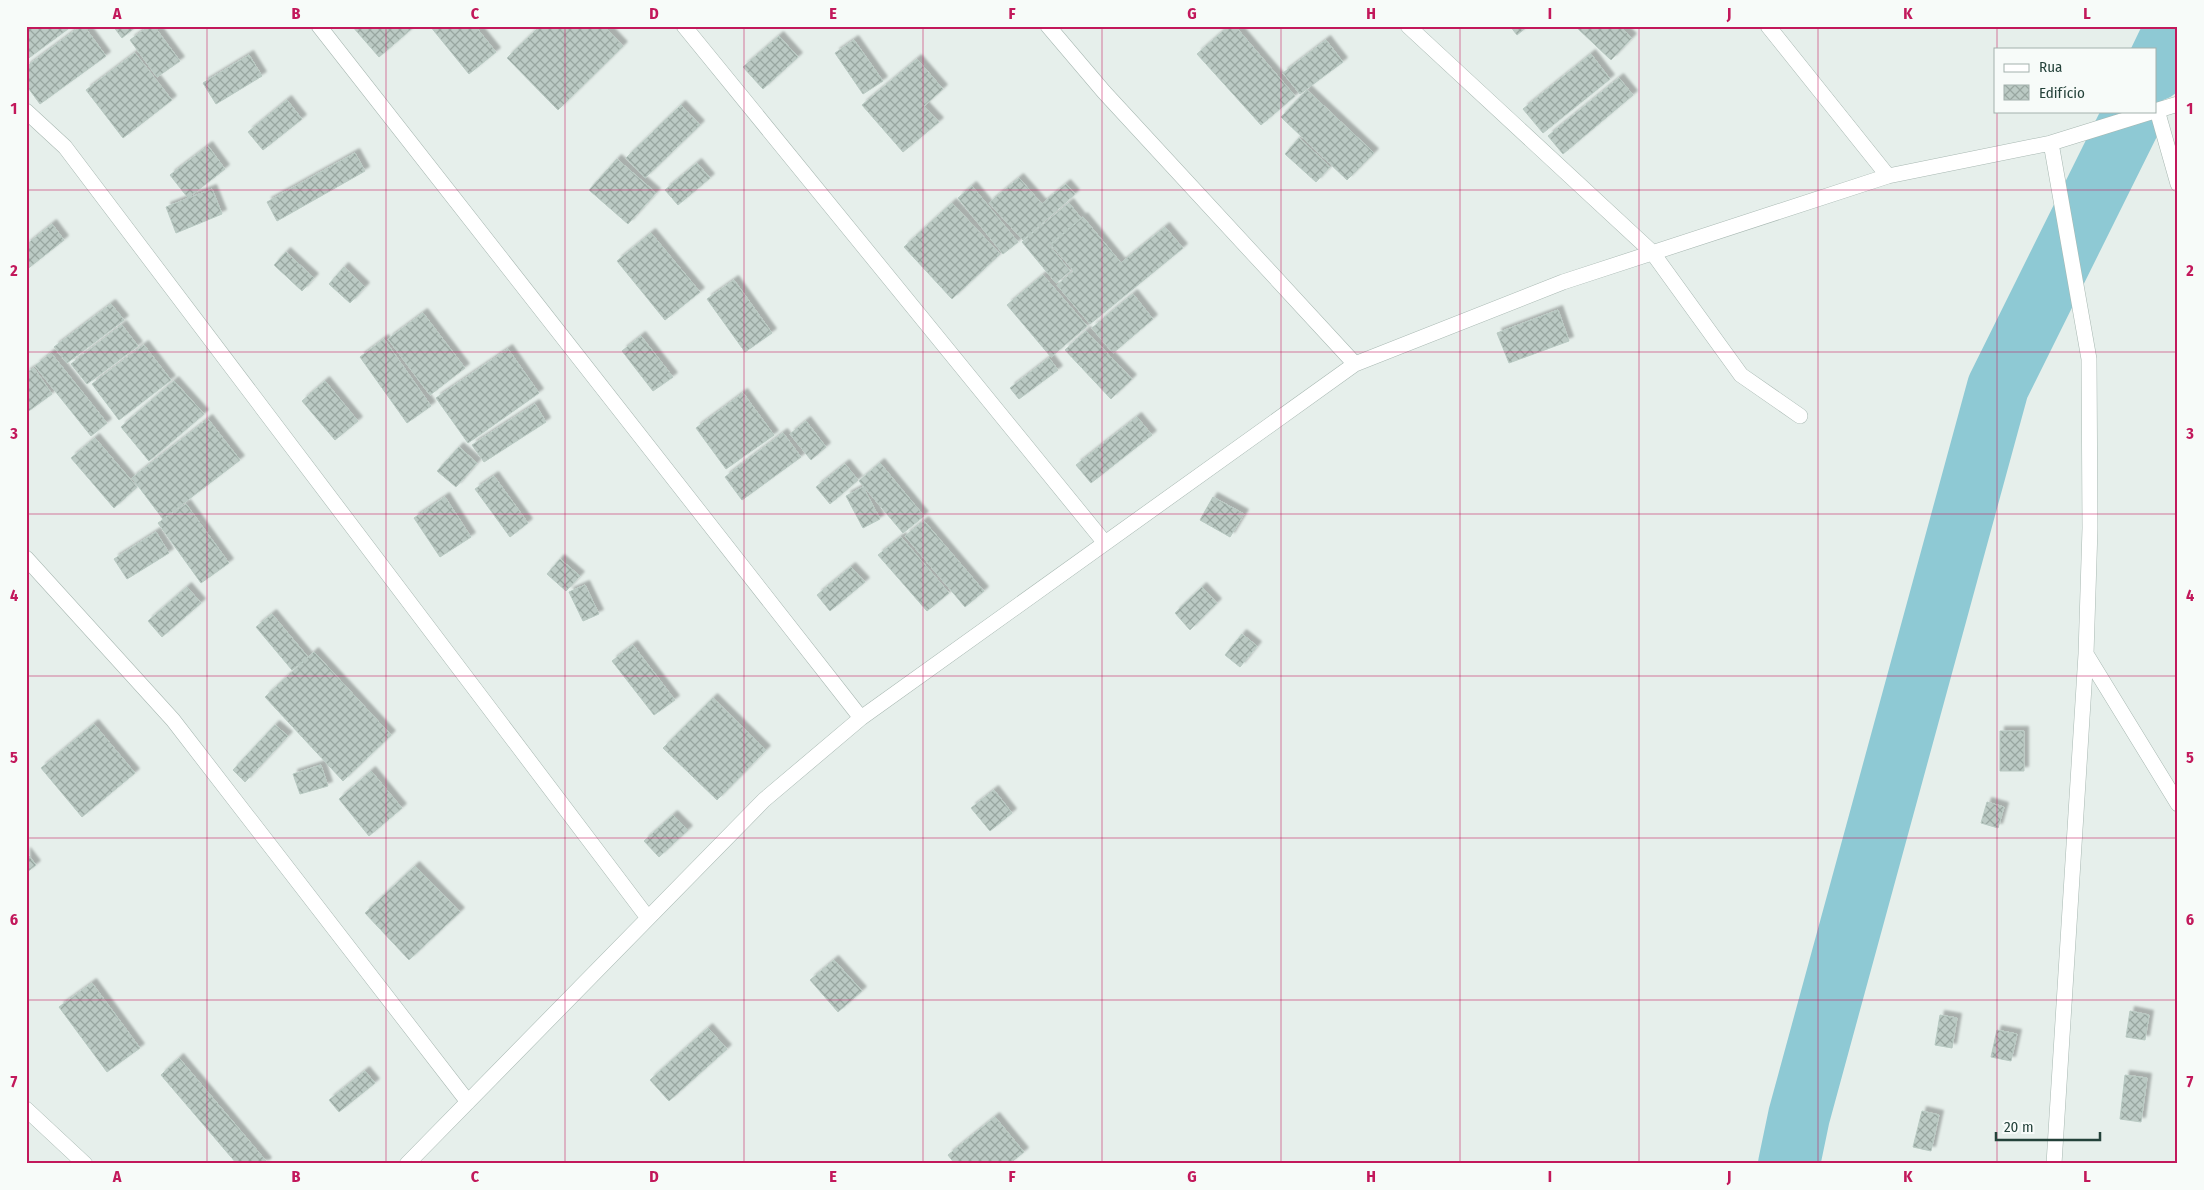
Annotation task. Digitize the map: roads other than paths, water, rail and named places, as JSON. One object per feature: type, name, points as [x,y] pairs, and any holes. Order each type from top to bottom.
[{"type":"street","points":[[319,26],[861,718]]},
{"type":"street","points":[[684,26],[1105,543]]},
{"type":"street","points":[[1048,26],[1104,92],[1355,364]]},
{"type":"street","points":[[1408,26],[1652,252],[1741,375],[1800,416]]},
{"type":"street","points":[[1768,26],[1888,176]]},
{"type":"street","points":[[2178,104],[2156,111],[2178,184]]},
{"type":"street","points":[[26,111],[65,147],[648,918]]},
{"type":"street","points":[[407,1164],[764,800],[861,718],[1355,364],[1563,282],[1888,176],[2051,143],[2153,112]]},
{"type":"street","points":[[2051,143],[2089,360],[2090,528],[2086,654],[2054,1164]]},
{"type":"street","points":[[26,558],[173,720],[468,1102]]},
{"type":"street","points":[[2086,654],[2178,804]]},
{"type":"street","points":[[26,1109],[85,1164]]},
{"type":"waterway","points":[[2156,68],[2170,39],[2178,34]]},
{"type":"waterway","points":[[1789,1164],[1799,1116],[1998,387],[2135,112]]}]
